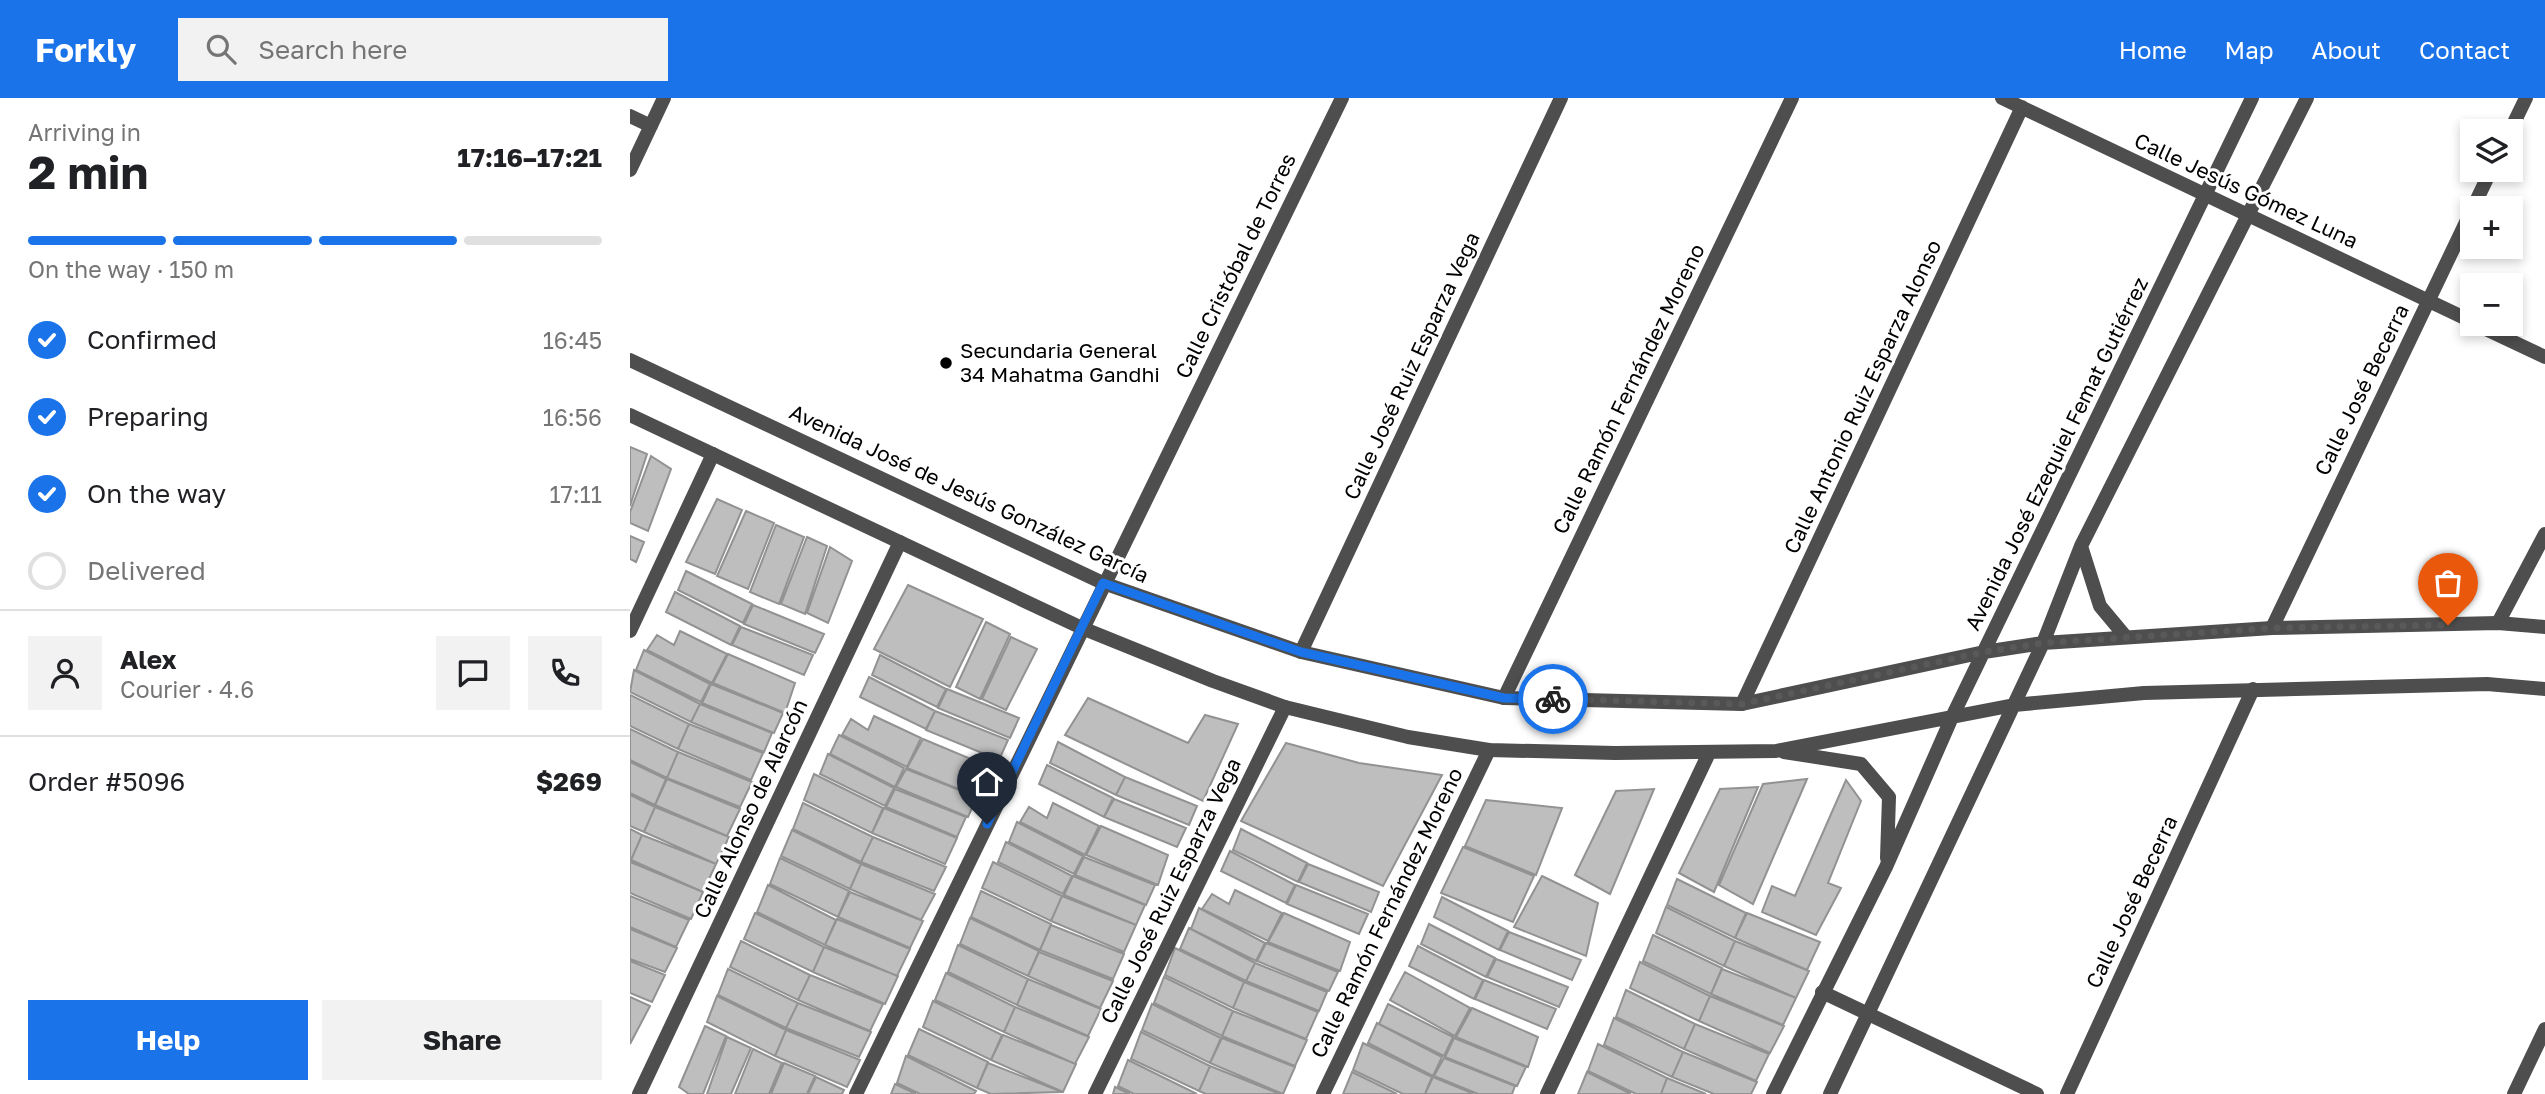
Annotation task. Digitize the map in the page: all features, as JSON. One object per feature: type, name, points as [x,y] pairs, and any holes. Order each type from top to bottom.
[{"type":"street","points":[[630,170],[664,98]]},
{"type":"street","name":"Calle Cristóbal de Torres","points":[[856,1094],[1103,583],[1342,98]]},
{"type":"street","name":"Calle José Ruiz Esparza Vega","points":[[1301,652],[1561,98]]},
{"type":"street","name":"Calle Ramón Fernández Moreno","points":[[1504,698],[1792,98]]},
{"type":"street","name":"Calle Jesús Gómez Luna","points":[[2002,98],[2460,316]]},
{"type":"street","name":"Avenida José Ezequiel Femat Gutiérrez","points":[[1773,1094],[1886,867],[1952,715],[2207,196],[2252,98]]},
{"type":"street","points":[[1830,1094],[2043,643],[2081,546],[2250,216],[2307,98]]},
{"type":"street","points":[[2516,119],[2526,98]]},
{"type":"street","name":"Calle Antonio Ruiz Esparza Alonso","points":[[1742,704],[2022,107]]},
{"type":"street","points":[[630,116],[650,126]]},
{"type":"street","name":"Calle José Becerra","points":[[2272,628],[2485,182]]},
{"type":"street","name":"Calle Jesús Gómez Luna","points":[[2501,336],[2545,357]]},
{"type":"street","name":"Avenida José de Jesús González García","points":[[630,360],[1103,583],[1301,652],[1504,698],[1742,704],[1984,652],[2043,643],[2272,628],[2498,624],[2545,627]]},
{"type":"street","points":[[630,415],[1082,628],[1285,707],[1408,737],[1489,750],[1709,753],[1776,751],[2014,705],[2144,693],[2487,684],[2545,689]]},
{"type":"street","points":[[630,631],[713,454]]},
{"type":"street","points":[[2498,624],[2545,534]]},
{"type":"street","name":"Calle Alonso de Alarcón","points":[[639,1094],[900,542]]},
{"type":"street","points":[[2081,546],[2100,606],[2125,636]]},
{"type":"street","name":"Calle José Becerra","points":[[2067,1094],[2253,689]]},
{"type":"street","name":"Calle José Ruiz Esparza Vega","points":[[1095,1094],[1285,707]]},
{"type":"street","name":"Calle Ramón Fernández Moreno","points":[[1323,1094],[1489,750]]},
{"type":"street","points":[[1776,751],[1861,764],[1889,797],[1886,867]]},
{"type":"street","points":[[1547,1094],[1709,753]]},
{"type":"street","points":[[1822,992],[2037,1094]]},
{"type":"street","points":[[2514,1094],[2545,1029]]},
{"type":"building","points":[[630,447],[647,454],[630,506]]},
{"type":"building","points":[[651,456],[671,469],[648,531],[630,523],[630,512]]},
{"type":"building","points":[[717,499],[742,510],[715,574],[686,562]]},
{"type":"building","points":[[746,511],[774,523],[748,589],[717,576]]},
{"type":"building","points":[[776,525],[804,537],[779,604],[750,592]]},
{"type":"building","points":[[630,536],[644,542],[636,562],[630,559]]},
{"type":"building","points":[[807,537],[827,546],[805,614],[781,604]]},
{"type":"building","points":[[830,547],[852,561],[828,623],[807,613]]},
{"type":"building","points":[[686,571],[752,604],[743,623],[678,590]]},
{"type":"building","points":[[908,585],[983,619],[950,687],[874,649]]},
{"type":"building","points":[[675,592],[740,626],[731,645],[666,612]]},
{"type":"building","points":[[753,605],[824,634],[815,653],[744,624]]},
{"type":"building","points":[[986,622],[1010,634],[980,699],[956,687]]},
{"type":"building","points":[[741,627],[813,655],[804,675],[732,645]]},
{"type":"building","points":[[680,631],[727,654],[712,683],[647,650],[657,635],[674,645]]},
{"type":"building","points":[[1011,637],[1037,649],[1006,710],[982,699]]},
{"type":"building","points":[[644,650],[710,684],[701,702],[636,670]]},
{"type":"building","points":[[728,654],[795,683],[785,713],[713,683]]},
{"type":"building","points":[[880,655],[946,689],[937,707],[872,675]]},
{"type":"building","points":[[634,670],[700,704],[691,722],[630,692]]},
{"type":"building","points":[[869,677],[935,711],[926,729],[860,697]]},
{"type":"building","points":[[711,684],[783,713],[774,733],[702,703]]},
{"type":"building","points":[[947,689],[1019,718],[1010,738],[938,708]]},
{"type":"building","points":[[630,695],[689,724],[678,749],[630,726]]},
{"type":"building","points":[[1088,698],[1188,743],[1205,715],[1238,724],[1203,801],[1065,735]]},
{"type":"building","points":[[700,704],[772,733],[764,752],[691,722]]},
{"type":"building","points":[[935,711],[1008,740],[999,760],[926,730]]},
{"type":"building","points":[[874,716],[921,738],[907,767],[842,735],[851,719],[868,730]]},
{"type":"building","points":[[689,724],[763,753],[751,780],[678,749]]},
{"type":"building","points":[[630,729],[678,752],[667,778],[630,760]]},
{"type":"building","points":[[839,735],[904,768],[895,787],[830,754]]},
{"type":"building","points":[[923,739],[990,767],[980,798],[907,768]]},
{"type":"building","points":[[1058,742],[1125,777],[1116,795],[1050,763]]},
{"type":"building","points":[[1286,743],[1359,763],[1442,775],[1383,886],[1241,821]]},
{"type":"building","points":[[678,752],[752,782],[740,807],[667,778]]},
{"type":"building","points":[[828,754],[894,788],[885,806],[820,774]]},
{"type":"building","points":[[630,762],[666,779],[655,805],[630,793]]},
{"type":"building","points":[[1047,765],[1113,798],[1104,817],[1039,784]]},
{"type":"building","points":[[906,769],[977,797],[968,817],[896,787]]},
{"type":"building","points":[[814,774],[883,808],[872,833],[804,800]]},
{"type":"building","points":[[1125,777],[1197,806],[1189,825],[1116,795]]},
{"type":"building","points":[[667,779],[740,809],[727,836],[655,805]]},
{"type":"building","points":[[1807,779],[1753,904],[1719,885],[1763,784]]},
{"type":"building","points":[[1846,780],[1861,801],[1828,883],[1841,888],[1816,935],[1762,912],[1772,886],[1795,896]]},
{"type":"building","points":[[1758,787],[1714,892],[1679,873],[1720,789]]},
{"type":"building","points":[[895,789],[966,817],[957,837],[886,807]]},
{"type":"building","points":[[1654,789],[1610,894],[1575,875],[1616,791]]},
{"type":"building","points":[[630,795],[655,807],[644,832],[630,826]]},
{"type":"building","points":[[1114,799],[1186,828],[1177,847],[1104,817]]},
{"type":"building","points":[[1486,800],[1562,808],[1536,875],[1465,846]]},
{"type":"building","points":[[803,803],[873,837],[861,862],[793,829]]},
{"type":"building","points":[[1053,803],[1099,826],[1085,855],[1020,822],[1029,807],[1047,818]]},
{"type":"building","points":[[655,807],[729,837],[716,864],[644,832]]},
{"type":"building","points":[[884,808],[957,838],[945,864],[872,833]]},
{"type":"building","points":[[1017,822],[1083,856],[1074,874],[1009,842]]},
{"type":"building","points":[[1101,826],[1168,855],[1158,885],[1086,855]]},
{"type":"building","points":[[630,829],[642,835],[631,860],[630,860]]},
{"type":"building","points":[[1241,829],[1307,863],[1298,882],[1233,850]]},
{"type":"building","points":[[792,830],[861,864],[850,889],[781,856]]},
{"type":"building","points":[[642,835],[716,864],[703,892],[631,860]]},
{"type":"building","points":[[873,837],[946,867],[934,891],[861,862]]},
{"type":"building","points":[[1006,842],[1072,876],[1063,894],[998,862]]},
{"type":"building","points":[[1463,847],[1534,876],[1513,922],[1441,893]]},
{"type":"building","points":[[1230,851],[1295,885],[1286,903],[1221,871]]},
{"type":"building","points":[[1084,857],[1155,885],[1146,905],[1075,875]]},
{"type":"building","points":[[780,858],[849,891],[838,917],[770,884]]},
{"type":"building","points":[[630,862],[703,892],[691,919],[630,893]]},
{"type":"building","points":[[993,862],[1062,896],[1051,921],[982,888]]},
{"type":"building","points":[[861,864],[935,894],[921,920],[850,889]]},
{"type":"building","points":[[1308,864],[1379,892],[1371,912],[1299,882]]},
{"type":"building","points":[[1073,876],[1145,905],[1136,925],[1064,895]]},
{"type":"building","points":[[1542,876],[1598,903],[1586,956],[1514,927]]},
{"type":"building","points":[[1677,879],[1746,913],[1735,938],[1667,905]]},
{"type":"building","points":[[768,885],[836,920],[825,945],[757,912]]},
{"type":"building","points":[[1296,885],[1368,914],[1359,934],[1287,904]]},
{"type":"building","points":[[1235,890],[1282,913],[1268,941],[1202,909],[1212,894],[1229,904]]},
{"type":"building","points":[[981,891],[1051,924],[1040,950],[971,917]]},
{"type":"building","points":[[850,892],[923,921],[910,948],[838,917]]},
{"type":"building","points":[[630,896],[689,920],[676,947],[630,927]]},
{"type":"building","points":[[1062,896],[1136,925],[1124,952],[1051,921]]},
{"type":"building","points":[[1442,897],[1508,931],[1499,950],[1434,917]]},
{"type":"building","points":[[1666,907],[1735,941],[1724,966],[1656,933]]},
{"type":"building","points":[[1199,908],[1265,943],[1256,961],[1191,929]]},
{"type":"building","points":[[755,913],[824,947],[813,972],[744,939]]},
{"type":"building","points":[[1284,913],[1350,942],[1340,971],[1268,942]]},
{"type":"building","points":[[1747,913],[1820,942],[1807,970],[1735,938]]},
{"type":"building","points":[[970,918],[1039,951],[1028,976],[960,944]]},
{"type":"building","points":[[837,919],[910,949],[897,976],[825,945]]},
{"type":"building","points":[[1429,924],[1495,958],[1486,977],[1421,944]]},
{"type":"building","points":[[1051,925],[1124,954],[1113,979],[1040,950]]},
{"type":"building","points":[[1189,928],[1255,963],[1246,981],[1180,949]]},
{"type":"building","points":[[630,929],[677,948],[665,972],[630,959]]},
{"type":"building","points":[[1509,932],[1581,960],[1572,980],[1500,950]]},
{"type":"building","points":[[1653,935],[1722,968],[1711,994],[1643,961]]},
{"type":"building","points":[[741,941],[810,975],[798,1000],[730,967]]},
{"type":"building","points":[[1735,941],[1809,971],[1796,998],[1724,966]]},
{"type":"building","points":[[1266,943],[1338,972],[1329,991],[1257,961]]},
{"type":"building","points":[[958,945],[1028,979],[1017,1005],[948,972]]},
{"type":"building","points":[[1418,946],[1483,980],[1474,999],[1409,966]]},
{"type":"building","points":[[824,947],[898,976],[885,1004],[813,972]]},
{"type":"building","points":[[1175,948],[1244,982],[1233,1008],[1165,975]]},
{"type":"building","points":[[1039,952],[1113,981],[1100,1008],[1028,976]]},
{"type":"building","points":[[1496,959],[1568,987],[1559,1007],[1487,977]]},
{"type":"building","points":[[630,961],[665,975],[652,1002],[630,993]]},
{"type":"building","points":[[1640,962],[1710,996],[1699,1021],[1630,988]]},
{"type":"building","points":[[1255,963],[1327,992],[1319,1011],[1246,981]]},
{"type":"building","points":[[728,969],[798,1003],[786,1028],[718,995]]},
{"type":"building","points":[[1722,969],[1796,998],[1783,1025],[1711,994]]},
{"type":"building","points":[[1405,972],[1470,1008],[1455,1036],[1390,1000]]},
{"type":"building","points":[[946,973],[1015,1007],[1004,1032],[935,1000]]},
{"type":"building","points":[[810,975],[883,1004],[870,1031],[798,1000]]},
{"type":"building","points":[[1164,977],[1233,1011],[1222,1036],[1154,1003]]},
{"type":"building","points":[[1028,979],[1101,1009],[1088,1036],[1017,1005]]},
{"type":"building","points":[[1484,980],[1556,1009],[1547,1029],[1475,999]]},
{"type":"building","points":[[1244,982],[1318,1012],[1306,1039],[1233,1008]]},
{"type":"building","points":[[1626,990],[1695,1024],[1684,1049],[1616,1017]]},
{"type":"building","points":[[717,996],[786,1030],[775,1056],[707,1022]]},
{"type":"building","points":[[1710,996],[1784,1026],[1770,1053],[1699,1021]]},
{"type":"building","points":[[630,997],[650,1006],[630,1044]]},
{"type":"building","points":[[933,1001],[1002,1035],[991,1060],[923,1027]]},
{"type":"building","points":[[798,1003],[871,1032],[859,1057],[786,1028]]},
{"type":"building","points":[[1152,1004],[1221,1038],[1210,1063],[1142,1030]]},
{"type":"building","points":[[1388,1004],[1453,1037],[1444,1056],[1379,1024]]},
{"type":"building","points":[[1015,1007],[1089,1037],[1075,1064],[1004,1032]]},
{"type":"building","points":[[1472,1008],[1538,1037],[1528,1067],[1456,1037]]},
{"type":"building","points":[[1233,1011],[1307,1040],[1295,1066],[1222,1036]]},
{"type":"building","points":[[1614,1018],[1683,1052],[1672,1077],[1604,1045]]},
{"type":"building","points":[[1377,1023],[1442,1057],[1433,1076],[1368,1043]]},
{"type":"building","points":[[1695,1024],[1769,1054],[1756,1081],[1684,1049]]},
{"type":"building","points":[[705,1026],[726,1036],[703,1094],[689,1094],[679,1087]]},
{"type":"building","points":[[919,1029],[988,1062],[977,1088],[908,1055]]},
{"type":"building","points":[[786,1030],[860,1060],[847,1087],[775,1056]]},
{"type":"building","points":[[1141,1032],[1210,1066],[1199,1091],[1131,1059]]},
{"type":"building","points":[[1003,1035],[1076,1064],[1063,1092],[991,1060]]},
{"type":"building","points":[[727,1037],[751,1048],[731,1094],[707,1094]]},
{"type":"building","points":[[1222,1038],[1295,1067],[1283,1094],[1210,1063]]},
{"type":"building","points":[[1454,1038],[1526,1067],[1517,1086],[1445,1057]]},
{"type":"building","points":[[1363,1043],[1432,1077],[1425,1094],[1403,1094],[1353,1070]]},
{"type":"building","points":[[1598,1044],[1667,1078],[1661,1094],[1636,1094],[1588,1071]]},
{"type":"building","points":[[753,1049],[782,1063],[769,1094],[735,1094]]},
{"type":"building","points":[[1683,1052],[1757,1082],[1751,1094],[1714,1094],[1672,1077]]},
{"type":"building","points":[[906,1056],[976,1091],[974,1094],[920,1094],[897,1083]]},
{"type":"building","points":[[1444,1058],[1515,1086],[1512,1094],[1478,1094],[1434,1076]]},
{"type":"building","points":[[1128,1060],[1197,1094],[1134,1094],[1118,1086]]},
{"type":"building","points":[[784,1063],[815,1076],[807,1094],[771,1094]]},
{"type":"building","points":[[988,1063],[1062,1092],[991,1094],[977,1088]]},
{"type":"building","points":[[1210,1066],[1280,1094],[1206,1094],[1199,1091]]},
{"type":"building","points":[[1352,1072],[1397,1094],[1343,1094]]},
{"type":"building","points":[[1587,1072],[1631,1094],[1578,1094]]},
{"type":"building","points":[[816,1077],[844,1090],[842,1094],[808,1094]]},
{"type":"building","points":[[1433,1077],[1474,1094],[1425,1094]]},
{"type":"building","points":[[1667,1078],[1706,1094],[1661,1094]]},
{"type":"building","points":[[895,1084],[916,1094],[891,1094]]},
{"type":"building","points":[[1115,1087],[1130,1094],[1113,1094]]},
{"type":"way so far","points":[[1553,699],[1742,704],[1984,652],[2043,643],[2272,628],[2448,625]]},
{"type":"place","name":"Secundaria General 34 Mahatma Gandhi","points":[[946,363]]},
{"type":"route","points":[[987,824],[1103,583],[1301,652],[1504,698],[1553,699]]}]
